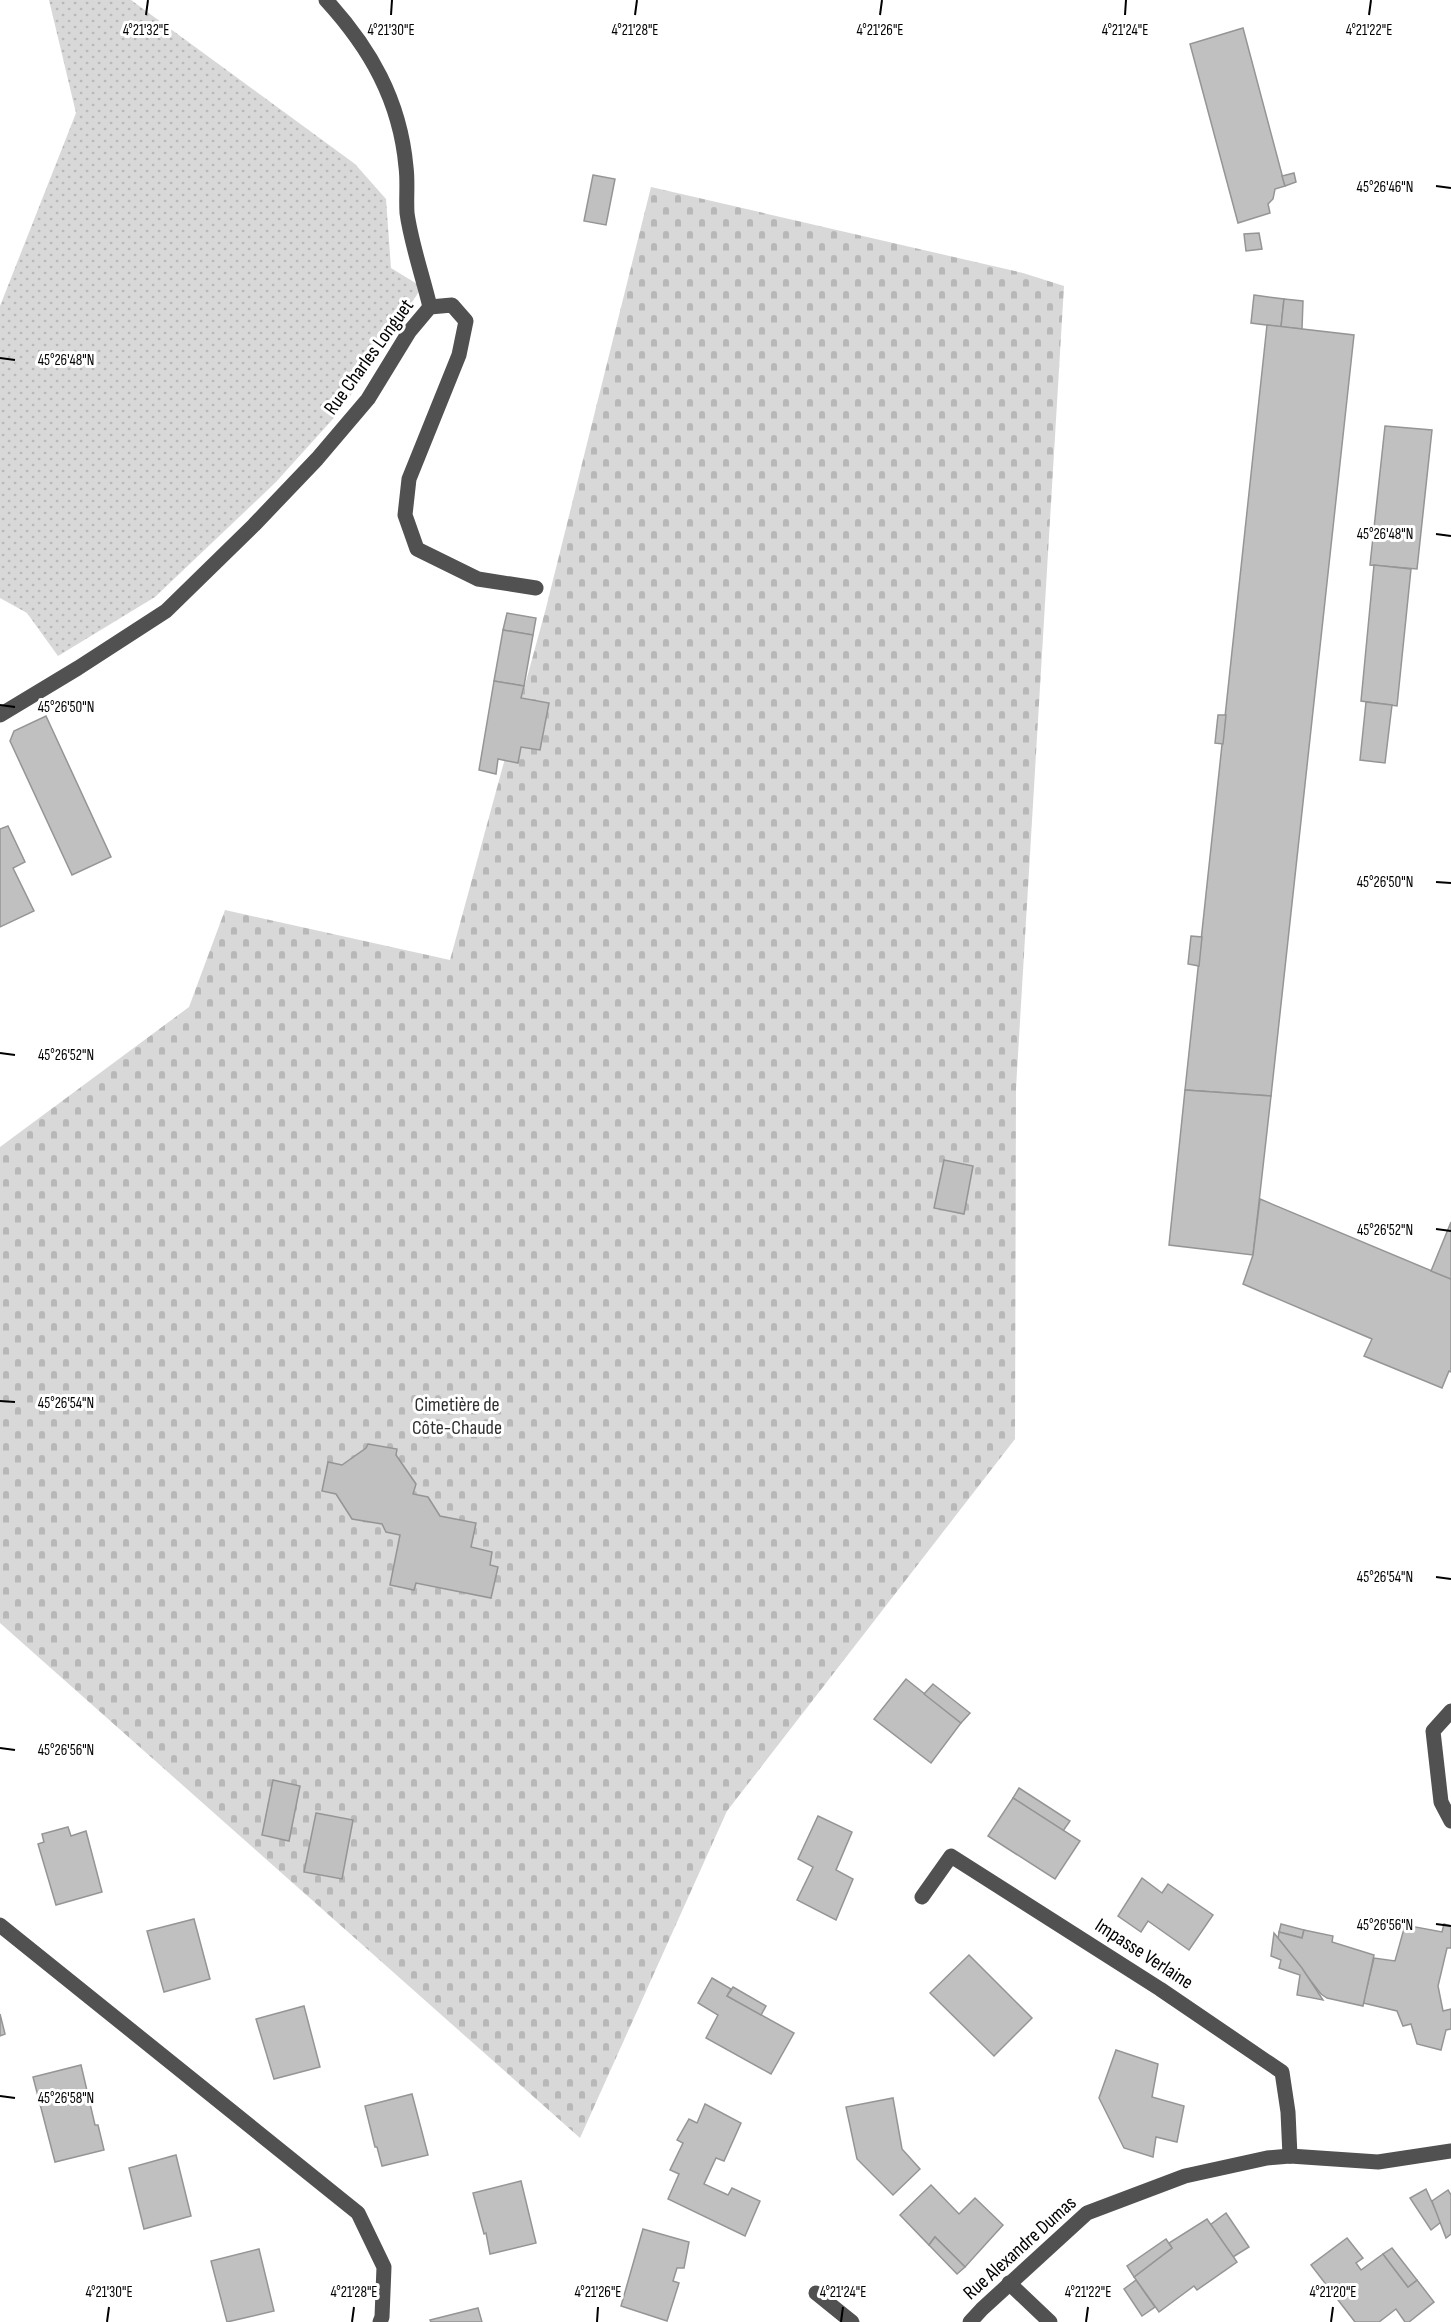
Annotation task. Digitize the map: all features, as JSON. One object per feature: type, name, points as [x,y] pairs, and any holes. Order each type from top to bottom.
[{"type":"street","points":[[326,0],[351,27],[381,73],[398,117],[406,166],[407,213],[430,307]]},
{"type":"street","name":"Rue Charles Longuet","points":[[0,715],[78,669],[166,611],[254,525],[317,459],[368,399],[409,332],[430,307],[452,304],[466,321],[459,355],[410,479],[405,515],[417,549],[478,579],[536,588]]},
{"type":"street","points":[[1451,1711],[1433,1731],[1442,1802],[1451,1821]]},
{"type":"street","name":"Impasse Verlaine","points":[[922,1897],[951,1856],[1151,1983],[1282,2072],[1288,2112],[1290,2156]]},
{"type":"street","points":[[0,1925],[358,2213],[384,2266],[380,2322]]},
{"type":"street","name":"Rue Alexandre Dumas","points":[[970,2322],[1009,2283],[1087,2213],[1185,2176],[1267,2158],[1290,2156],[1378,2162],[1451,2151]]},
{"type":"street","points":[[1009,2283],[1050,2322]]},
{"type":"street","points":[[816,2293],[852,2322]]},
{"type":"green space","points":[[49,0],[131,0],[355,164],[386,199],[391,268],[422,287],[341,410],[276,482],[155,597],[58,656],[27,613],[0,598],[0,306],[76,113]]},
{"type":"green space","name":"Cimetière de Côte-Chaude","points":[[651,187],[1023,273],[1064,286],[1016,1088],[1015,1439],[727,1811],[580,2138],[0,1623],[0,1147],[189,1007],[225,910],[450,960],[546,608]]},
{"type":"building","points":[[1243,28],[1285,186],[1275,189],[1273,199],[1268,204],[1270,213],[1238,223],[1190,44]]},
{"type":"building","points":[[1294,173],[1296,182],[1285,186],[1282,176]]},
{"type":"building","points":[[593,175],[615,179],[606,225],[584,221]]},
{"type":"building","points":[[1259,233],[1262,249],[1246,251],[1244,234]]},
{"type":"building","points":[[1254,295],[1284,299],[1281,327],[1251,323]]},
{"type":"building","points":[[1284,299],[1303,301],[1302,329],[1281,327]]},
{"type":"building","points":[[1267,325],[1354,335],[1271,1096],[1185,1090]]},
{"type":"building","points":[[1385,426],[1432,430],[1417,569],[1370,565]]},
{"type":"building","points":[[1374,565],[1411,569],[1397,706],[1361,701]]},
{"type":"building","points":[[507,613],[536,618],[533,635],[503,630]]},
{"type":"building","points":[[503,630],[533,635],[524,686],[494,681]]},
{"type":"building","points":[[494,681],[524,686],[521,698],[549,703],[540,750],[521,747],[518,763],[498,759],[496,774],[479,770]]},
{"type":"building","points":[[1366,702],[1392,705],[1385,763],[1360,760]]},
{"type":"building","points":[[1218,715],[1226,715],[1223,744],[1215,743]]},
{"type":"building","points":[[46,716],[111,857],[72,875],[10,741],[14,731]]},
{"type":"building","points":[[8,826],[25,862],[13,868],[34,911],[0,927],[0,829]]},
{"type":"building","points":[[1191,936],[1202,937],[1199,966],[1188,964]]},
{"type":"building","points":[[1185,1090],[1271,1096],[1253,1255],[1169,1245]]},
{"type":"building","points":[[944,1160],[973,1166],[964,1214],[934,1208]]},
{"type":"building","points":[[1260,1199],[1451,1279],[1451,1372],[1449,1371],[1442,1388],[1364,1356],[1372,1339],[1243,1284],[1253,1255]]},
{"type":"building","points":[[1451,1222],[1451,1279],[1431,1271]]},
{"type":"building","points":[[368,1444],[397,1449],[396,1455],[416,1484],[413,1494],[428,1497],[440,1516],[476,1523],[471,1547],[492,1552],[490,1565],[498,1567],[491,1598],[416,1583],[414,1590],[390,1585],[400,1535],[386,1532],[382,1524],[352,1519],[336,1494],[322,1491],[328,1462],[342,1465],[366,1448]]},
{"type":"building","points":[[906,1679],[961,1723],[931,1763],[874,1719]]},
{"type":"building","points":[[933,1684],[970,1713],[961,1723],[924,1694]]},
{"type":"building","points":[[273,1780],[300,1786],[289,1841],[262,1835]]},
{"type":"building","points":[[1019,1788],[1070,1821],[1063,1831],[1013,1798]]},
{"type":"building","points":[[1013,1798],[1080,1841],[1055,1879],[988,1836]]},
{"type":"building","points":[[316,1813],[353,1820],[342,1879],[304,1872]]},
{"type":"building","points":[[818,1816],[852,1832],[836,1870],[853,1879],[836,1920],[797,1900],[813,1867],[798,1859]]},
{"type":"building","points":[[68,1827],[71,1836],[86,1831],[102,1892],[56,1905],[38,1844],[44,1842],[42,1834]]},
{"type":"building","points":[[1142,1878],[1162,1893],[1168,1884],[1213,1915],[1189,1950],[1148,1921],[1141,1932],[1118,1916]]},
{"type":"building","points":[[194,1919],[210,1979],[164,1992],[147,1931]]},
{"type":"building","points":[[1281,1924],[1304,1930],[1302,1938],[1279,1932]]},
{"type":"building","points":[[1444,1924],[1451,1926],[1451,1948],[1447,1948],[1438,1986],[1443,2011],[1451,2009],[1451,2029],[1446,2030],[1441,2050],[1417,2044],[1411,2024],[1403,2026],[1397,2011],[1363,2003],[1374,1958],[1395,1961],[1405,1925],[1442,1932]]},
{"type":"building","points":[[1304,1930],[1333,1936],[1332,1942],[1374,1955],[1363,2006],[1327,1998],[1321,1994],[1278,1939],[1279,1932],[1302,1938]]},
{"type":"building","points":[[1274,1933],[1302,1968],[1323,2000],[1297,1995],[1300,1975],[1279,1968],[1281,1960],[1271,1956]]},
{"type":"building","points":[[969,1955],[1032,2018],[994,2056],[930,1993]]},
{"type":"building","points":[[712,1978],[731,1989],[727,1996],[794,2033],[771,2074],[706,2038],[718,2015],[698,2003]]},
{"type":"building","points":[[733,1987],[766,2006],[761,2015],[727,1996]]},
{"type":"building","points":[[304,2006],[320,2067],[274,2079],[256,2019]]},
{"type":"building","points":[[0,2014],[5,2034],[0,2036]]},
{"type":"building","points":[[1116,2050],[1158,2064],[1152,2097],[1184,2106],[1177,2142],[1156,2137],[1153,2157],[1124,2148],[1099,2098]]},
{"type":"building","points":[[81,2065],[95,2125],[98,2125],[104,2150],[55,2162],[33,2077]]},
{"type":"building","points":[[412,2094],[428,2155],[382,2166],[365,2106]]},
{"type":"building","points":[[893,2098],[902,2149],[920,2169],[893,2195],[857,2159],[846,2107]]},
{"type":"building","points":[[705,2104],[741,2123],[724,2161],[716,2158],[704,2184],[728,2195],[732,2188],[760,2201],[745,2236],[668,2199],[679,2174],[670,2170],[683,2143],[677,2140],[689,2119],[697,2123]]},
{"type":"building","points":[[176,2155],[191,2216],[144,2229],[129,2168]]},
{"type":"building","points":[[521,2181],[536,2243],[490,2254],[473,2193]]},
{"type":"building","points":[[931,2185],[959,2214],[975,2198],[1003,2225],[965,2267],[935,2237],[929,2245],[900,2215]]},
{"type":"building","points":[[1426,2189],[1441,2222],[1431,2230],[1410,2198]]},
{"type":"building","points":[[1448,2190],[1451,2195],[1451,2234],[1446,2238],[1432,2201]]},
{"type":"building","points":[[1226,2213],[1249,2247],[1233,2257],[1210,2225]]},
{"type":"building","points":[[1207,2219],[1237,2262],[1197,2290],[1194,2286],[1159,2312],[1134,2277],[1172,2248],[1169,2243]]},
{"type":"building","points":[[643,2229],[689,2242],[684,2268],[677,2268],[673,2281],[679,2283],[667,2321],[621,2306]]},
{"type":"building","points":[[935,2237],[965,2267],[957,2274],[929,2245]]},
{"type":"building","points":[[1347,2238],[1363,2258],[1356,2263],[1361,2270],[1383,2254],[1408,2287],[1417,2280],[1434,2302],[1409,2322],[1405,2322],[1396,2309],[1379,2322],[1355,2322],[1311,2265]]},
{"type":"building","points":[[1166,2239],[1172,2248],[1134,2277],[1127,2266]]},
{"type":"building","points":[[1392,2248],[1417,2280],[1408,2287],[1383,2254]]},
{"type":"building","points":[[259,2249],[274,2311],[227,2322],[211,2261]]},
{"type":"building","points":[[1136,2280],[1155,2307],[1142,2316],[1124,2289]]},
{"type":"building","points":[[478,2308],[482,2322],[431,2322],[430,2320]]}]
